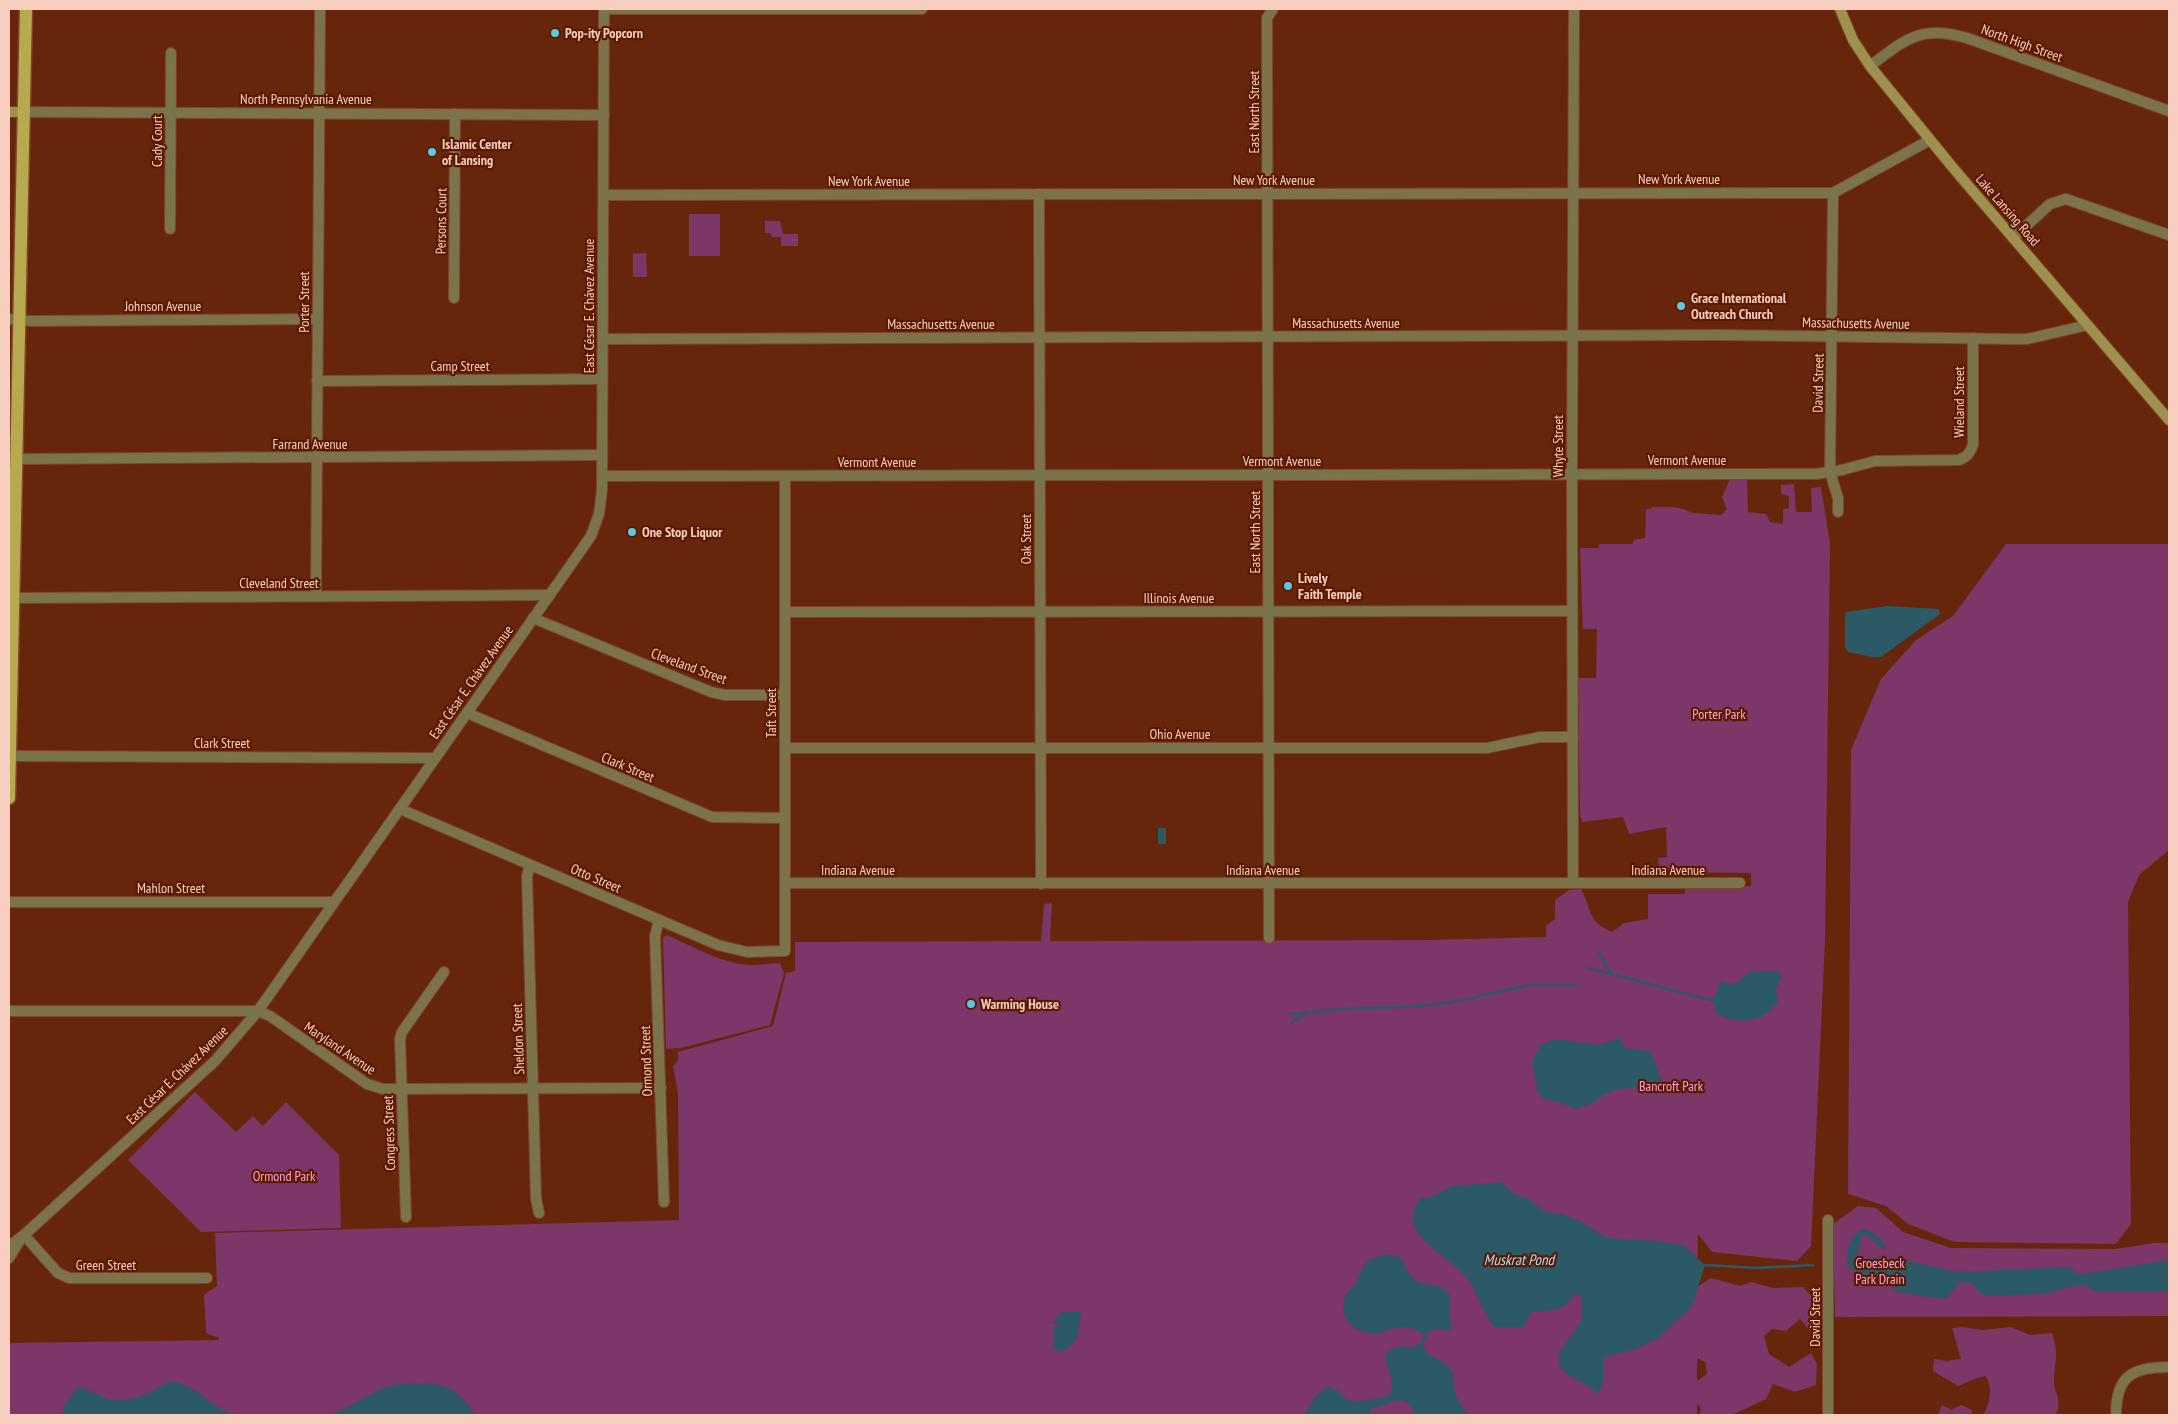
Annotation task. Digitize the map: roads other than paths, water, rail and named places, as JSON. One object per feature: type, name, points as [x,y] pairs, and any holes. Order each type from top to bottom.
[{"type":"main road","points":[[9,798],[11,598],[17,459],[14,320],[25,112],[26,9]]},
{"type":"main road","name":"Lake Lansing Road","points":[[1840,9],[1853,40],[1870,66],[2013,238],[2169,419]]},
{"type":"main road","name":"North Pennsylvania Avenue","points":[[9,112],[25,112]]},
{"type":"street","name":"Porter Street","points":[[316,596],[320,9]]},
{"type":"street","points":[[604,9],[922,9]]},
{"type":"street","name":"East César E. Chávez Avenue","points":[[9,1246],[24,1235],[215,1061],[258,1011],[591,536],[602,502],[604,9]]},
{"type":"street","name":"East North Street","points":[[1269,938],[1267,18],[1273,9]]},
{"type":"street","name":"Whyte Street","points":[[1573,883],[1572,336],[1574,9]]},
{"type":"street","name":"North High Street","points":[[1870,66],[1912,36],[1943,32],[1966,38],[2169,111]]},
{"type":"street","name":"Cady Court","points":[[170,229],[171,54]]},
{"type":"street","name":"North Pennsylvania Avenue","points":[[25,112],[604,115]]},
{"type":"street","name":"Persons Court","points":[[454,298],[455,114]]},
{"type":"street","name":"New York Avenue","points":[[604,195],[1833,193],[1930,140]]},
{"type":"street","name":"David Street","points":[[1833,193],[1830,472],[1838,498],[1838,512]]},
{"type":"street","name":"Oak Street","points":[[1039,194],[1041,884]]},
{"type":"street","points":[[2013,238],[2050,204],[2066,199],[2169,235]]},
{"type":"street","name":"Johnson Avenue","points":[[14,320],[318,319]]},
{"type":"street","name":"Massachusetts Avenue","points":[[602,339],[1572,336],[2027,339],[2088,325]]},
{"type":"street","name":"Wieland Street","points":[[1959,460],[1965,458],[1971,452],[1973,445],[1973,338]]},
{"type":"street","name":"Camp Street","points":[[318,381],[602,379]]},
{"type":"street","name":"Farrand Avenue","points":[[17,459],[602,455]]},
{"type":"street","name":"Vermont Avenue","points":[[602,476],[1830,472],[1875,461],[1959,460]]},
{"type":"street","name":"Taft Street","points":[[785,476],[786,951]]},
{"type":"street","name":"Cleveland Street","points":[[11,598],[550,595]]},
{"type":"street","name":"Illinois Avenue","points":[[785,612],[1572,611]]},
{"type":"street","name":"Cleveland Street","points":[[533,618],[711,692],[725,695],[785,695]]},
{"type":"street","name":"Clark Street","points":[[467,713],[712,817],[785,818]]},
{"type":"street","name":"Ohio Avenue","points":[[786,748],[1487,748],[1540,737],[1573,737]]},
{"type":"street","name":"Clark Street","points":[[10,756],[435,758]]},
{"type":"street","name":"Otto Street","points":[[400,809],[733,950],[763,953],[786,951]]},
{"type":"street","name":"Sheldon Street","points":[[530,865],[527,876],[536,1199],[539,1213]]},
{"type":"street","name":"Indiana Avenue","points":[[786,883],[1740,883]]},
{"type":"street","name":"Mahlon Street","points":[[9,902],[334,902]]},
{"type":"street","name":"Ormond Street","points":[[659,920],[656,936],[664,1202]]},
{"type":"street","name":"Congress Street","points":[[406,1217],[400,1040],[402,1032],[444,972]]},
{"type":"street","name":"Maryland Avenue","points":[[9,1011],[258,1011],[270,1016],[367,1084],[383,1089],[660,1088]]},
{"type":"street","name":"David Street","points":[[1828,1220],[1828,1415]]},
{"type":"street","name":"East César E. Chávez Avenue","points":[[9,1258],[24,1235]]},
{"type":"street","name":"Green Street","points":[[24,1235],[58,1272],[69,1278],[207,1278]]},
{"type":"street","points":[[2116,1415],[2117,1395],[2120,1385],[2126,1378],[2134,1372],[2150,1368],[2169,1367]]},
{"type":"water","points":[[1887,606],[1939,609],[1940,614],[1881,657],[1848,652],[1845,648],[1846,612]]},
{"type":"water","points":[[1158,828],[1166,828],[1166,844],[1158,844]]},
{"type":"water","points":[[1776,971],[1782,977],[1776,989],[1778,1002],[1764,1015],[1741,1021],[1716,1013],[1713,996],[1719,992],[1717,989],[1720,981],[1737,983],[1749,972]]},
{"type":"water","points":[[1620,1038],[1625,1048],[1649,1051],[1651,1053],[1662,1081],[1660,1088],[1654,1093],[1637,1088],[1618,1089],[1606,1094],[1593,1103],[1575,1109],[1543,1098],[1538,1093],[1532,1062],[1541,1044],[1557,1039],[1598,1045]]},
{"type":"water","name":"Muskrat Pond","points":[[1502,1182],[1514,1194],[1529,1199],[1545,1212],[1561,1214],[1578,1220],[1607,1238],[1656,1241],[1683,1245],[1705,1265],[1692,1306],[1658,1338],[1636,1349],[1605,1357],[1603,1361],[1603,1382],[1599,1393],[1564,1372],[1559,1364],[1561,1350],[1581,1322],[1581,1295],[1574,1294],[1566,1305],[1561,1308],[1531,1312],[1526,1324],[1522,1327],[1494,1327],[1466,1277],[1458,1268],[1426,1242],[1418,1233],[1413,1223],[1413,1212],[1420,1199],[1431,1197],[1453,1186]]},
{"type":"water","points":[[1866,1229],[1879,1237],[1886,1246],[1883,1249],[1868,1236],[1862,1236],[1858,1251],[1859,1261],[1865,1262],[1870,1257],[1882,1260],[1896,1258],[1957,1272],[2070,1267],[2076,1273],[2082,1274],[2169,1260],[2169,1292],[2095,1291],[2086,1286],[2075,1286],[2044,1294],[1986,1296],[1978,1292],[1973,1283],[1960,1282],[1948,1297],[1941,1299],[1897,1292],[1885,1282],[1874,1281],[1863,1273],[1848,1267],[1850,1243],[1855,1234]]},
{"type":"water","points":[[1386,1254],[1400,1257],[1415,1280],[1440,1287],[1450,1294],[1449,1310],[1452,1328],[1448,1331],[1437,1329],[1427,1333],[1423,1347],[1428,1354],[1444,1362],[1450,1368],[1456,1394],[1468,1415],[1416,1415],[1406,1402],[1401,1400],[1371,1408],[1371,1415],[1304,1415],[1316,1396],[1327,1387],[1334,1388],[1353,1402],[1389,1395],[1392,1380],[1386,1363],[1386,1354],[1396,1347],[1415,1347],[1422,1341],[1423,1334],[1410,1328],[1399,1327],[1374,1333],[1358,1330],[1347,1320],[1344,1313],[1345,1296],[1355,1285],[1367,1261]]},
{"type":"water","points":[[1061,1312],[1081,1312],[1079,1331],[1075,1341],[1071,1346],[1059,1352],[1054,1349],[1054,1328],[1060,1324],[1052,1324]]},
{"type":"water","points":[[170,1381],[193,1389],[223,1410],[243,1415],[62,1415],[65,1404],[78,1387],[111,1400],[120,1400],[147,1394]]},
{"type":"water","points":[[400,1384],[435,1384],[444,1386],[459,1396],[475,1415],[330,1415],[381,1389]]},
{"type":"waterway","points":[[1599,953],[1611,973]]},
{"type":"waterway","points":[[1589,968],[1713,1001]]},
{"type":"waterway","points":[[1290,1014],[1449,1003],[1530,985],[1576,985]]},
{"type":"waterway","points":[[1291,1023],[1309,1012]]},
{"type":"waterway","points":[[1705,1265],[1757,1268],[1813,1265]]},
{"type":"place","name":"Pop-ity Popcorn","points":[[555,33]]},
{"type":"place","name":"Islamic Center of Lansing","points":[[432,152]]},
{"type":"place","name":"Grace International Outreach Church","points":[[1681,306]]},
{"type":"place","name":"One Stop Liquor","points":[[632,532]]},
{"type":"place","name":"Lively Faith Temple","points":[[1288,586]]},
{"type":"place","name":"Warming House","points":[[971,1004]]},
{"type":"park label","name":"Porter Park","points":[[1719,714]]},
{"type":"park label","name":"Bancroft Park","points":[[1671,1086]]},
{"type":"park label","name":"Ormond Park","points":[[284,1176]]},
{"type":"park label","name":"Groesbeck Park Drain","points":[[1880,1272]]}]
